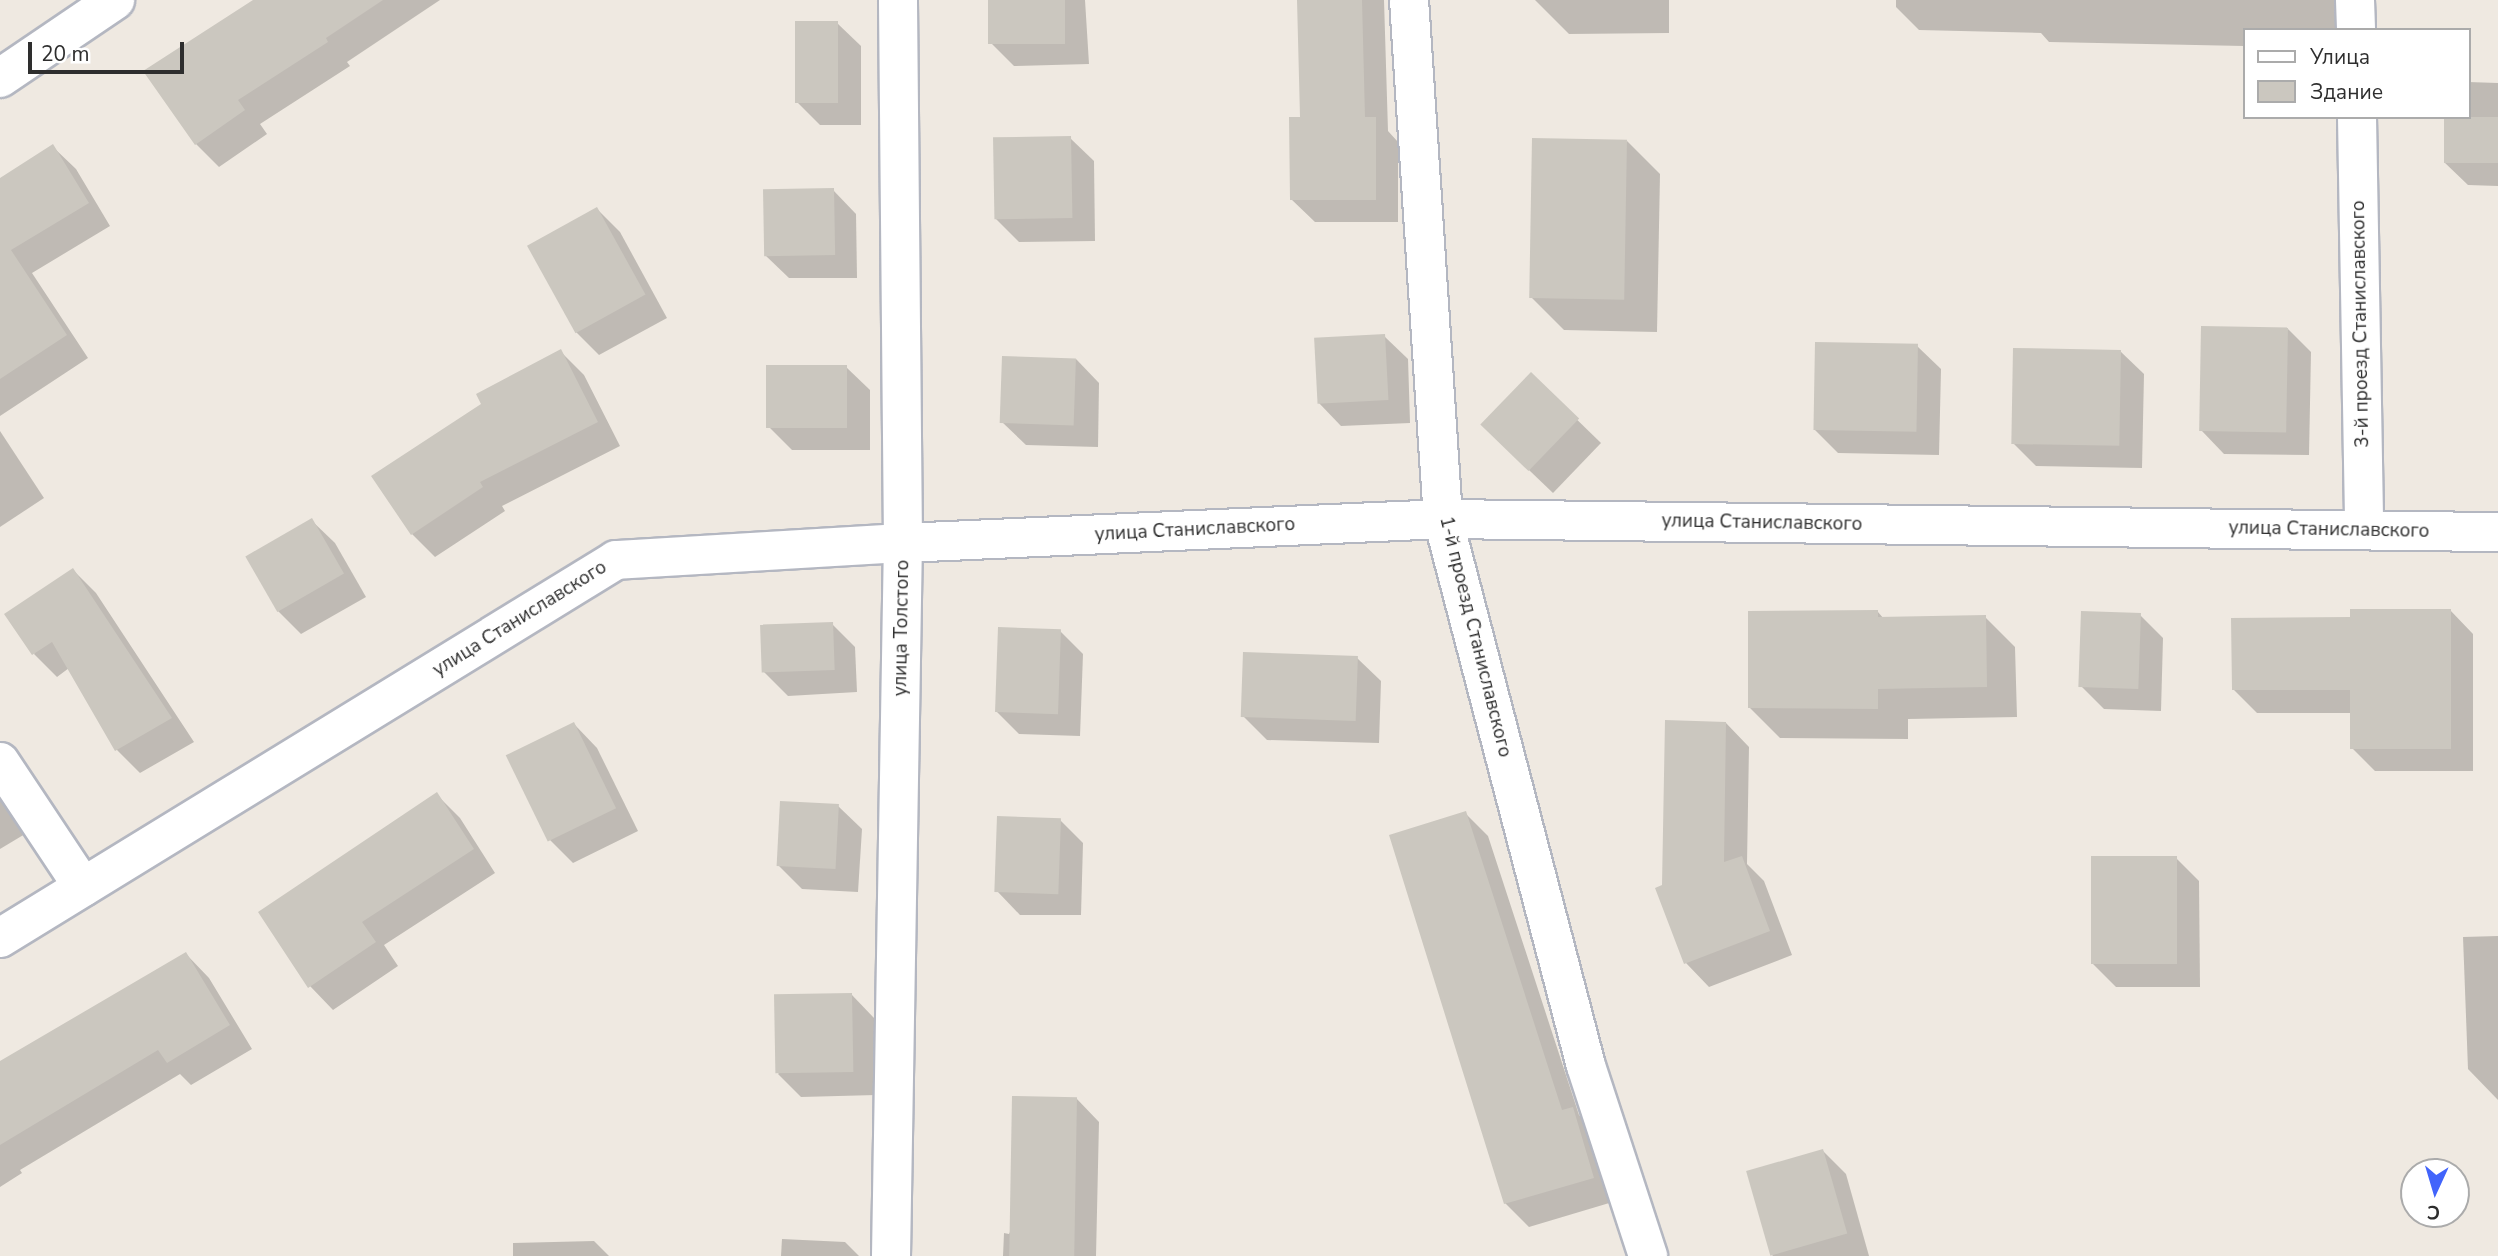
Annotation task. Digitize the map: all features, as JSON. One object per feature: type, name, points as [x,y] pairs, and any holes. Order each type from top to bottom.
[{"type":"street","points":[[0,78],[115,0]]},
{"type":"street","name":"улица Толстого","points":[[891,1256],[903,543],[898,0]]},
{"type":"street","name":"1-й проезд Станиславского","points":[[1409,0],[1443,519],[1586,1066],[1648,1256]]},
{"type":"street","points":[[2355,0],[2356,28]]},
{"type":"street","name":"3-й проезд Станиславского","points":[[2357,119],[2364,530]]},
{"type":"street","name":"улица Станиславского","points":[[0,938],[616,560],[903,543],[1443,519],[2498,532]]},
{"type":"street","points":[[0,762],[83,887]]},
{"type":"building","points":[[253,0],[383,0],[326,38],[328,42],[238,100],[245,110],[195,145],[143,71]]},
{"type":"building","points":[[988,0],[1065,0],[1065,44],[988,44]]},
{"type":"building","points":[[1297,0],[1362,0],[1365,117],[1376,117],[1376,200],[1290,200],[1289,117],[1300,117]]},
{"type":"building","points":[[795,21],[838,21],[838,103],[795,103]]},
{"type":"building","points":[[2498,117],[2498,163],[2444,163],[2444,119]]},
{"type":"building","points":[[1071,136],[1072,218],[994,219],[993,137]]},
{"type":"building","points":[[1532,138],[1627,140],[1624,300],[1529,298]]},
{"type":"building","points":[[53,144],[89,203],[11,250],[67,335],[0,379],[0,178]]},
{"type":"building","points":[[834,188],[835,255],[764,256],[763,189]]},
{"type":"building","points":[[597,207],[645,294],[576,333],[527,246]]},
{"type":"building","points":[[2201,326],[2288,328],[2286,433],[2199,431]]},
{"type":"building","points":[[1385,334],[1388,400],[1318,404],[1314,338]]},
{"type":"building","points":[[1815,342],[1918,344],[1916,432],[1813,430]]},
{"type":"building","points":[[2013,348],[2121,350],[2119,446],[2011,444]]},
{"type":"building","points":[[561,349],[598,422],[480,482],[483,487],[411,535],[371,476],[481,404],[476,394]]},
{"type":"building","points":[[1002,356],[1076,359],[1074,426],[1000,423]]},
{"type":"building","points":[[766,365],[847,365],[847,428],[766,428]]},
{"type":"building","points":[[1531,372],[1579,419],[1528,471],[1480,425]]},
{"type":"building","points":[[312,518],[344,573],[277,612],[245,556]]},
{"type":"building","points":[[73,568],[172,718],[115,751],[52,642],[32,655],[4,614]]},
{"type":"building","points":[[2350,609],[2451,609],[2451,749],[2350,749],[2350,690],[2232,690],[2231,618],[2350,617]]},
{"type":"building","points":[[1878,610],[1878,617],[1986,615],[1987,687],[1878,689],[1878,709],[1748,708],[1748,611]]},
{"type":"building","points":[[2081,611],[2141,613],[2138,689],[2078,687]]},
{"type":"building","points":[[833,622],[835,670],[762,673],[760,625]]},
{"type":"building","points":[[998,627],[1061,629],[1058,714],[995,712]]},
{"type":"building","points":[[1243,652],[1358,656],[1356,721],[1241,717]]},
{"type":"building","points":[[1665,720],[1726,722],[1724,862],[1742,856],[1770,931],[1684,964],[1655,888],[1662,885]]},
{"type":"building","points":[[574,722],[616,808],[548,842],[506,755]]},
{"type":"building","points":[[437,792],[474,849],[362,922],[376,942],[308,988],[258,912]]},
{"type":"building","points":[[780,801],[839,804],[836,869],[777,866]]},
{"type":"building","points":[[1466,811],[1562,1110],[1573,1107],[1594,1178],[1504,1204],[1389,835]]},
{"type":"building","points":[[997,816],[1061,818],[1058,894],[994,892]]},
{"type":"building","points":[[2091,856],[2177,856],[2177,964],[2091,964]]},
{"type":"building","points":[[186,952],[230,1025],[167,1063],[158,1050],[0,1145],[0,1061]]},
{"type":"building","points":[[852,993],[853,1072],[775,1073],[774,994]]},
{"type":"building","points":[[1012,1096],[1077,1097],[1074,1256],[1009,1256]]},
{"type":"building","points":[[1823,1149],[1847,1234],[1770,1256],[1746,1171]]}]
